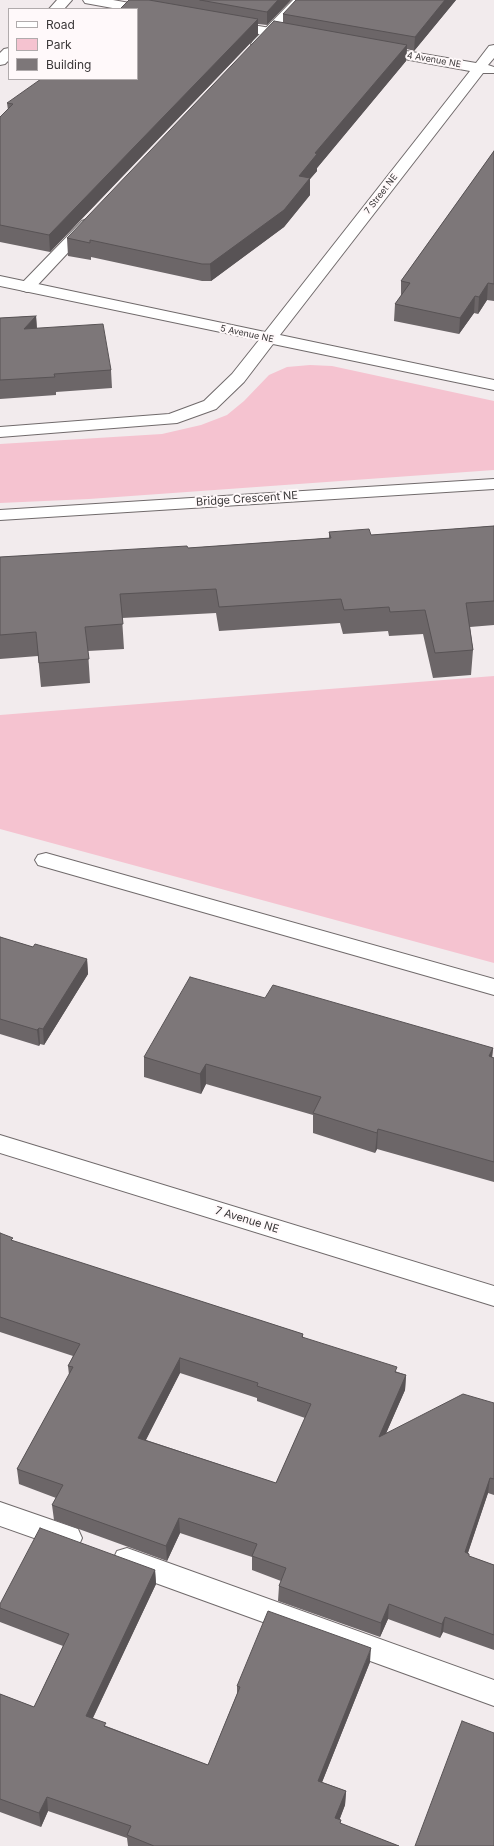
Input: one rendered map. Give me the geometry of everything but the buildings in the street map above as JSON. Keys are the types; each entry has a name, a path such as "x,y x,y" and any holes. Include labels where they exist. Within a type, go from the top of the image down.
{"street":[{"path":"57,8 65,0"},
{"path":"90,0 134,8"},
{"path":"249,54 300,0"},
{"path":"138,9 162,13"},
{"path":"216,22 309,39"},
{"name":"4 Avenue NE","path":"365,48 487,70"},
{"name":"7 Street NE","path":"269,339 487,70 494,49"},
{"path":"0,61 8,53"},
{"path":"27,287 98,213"},
{"name":"5 Avenue NE","path":"0,281 269,339 494,385"},
{"path":"0,432 171,419 210,405 238,378 269,339"},
{"name":"Bridge Crescent NE","path":"0,514 494,484"},
{"path":"46,860 494,987"},
{"name":"7 Avenue NE","path":"0,1144 494,1296"},
{"path":"0,1514 494,1693"}],"green space":[{"path":"310,365 332,366 494,401 494,470 89,499 0,503 0,444 162,434 201,425 227,415 244,401 269,375 287,367"},
{"path":"494,676 494,963 0,829 0,715"}]}
